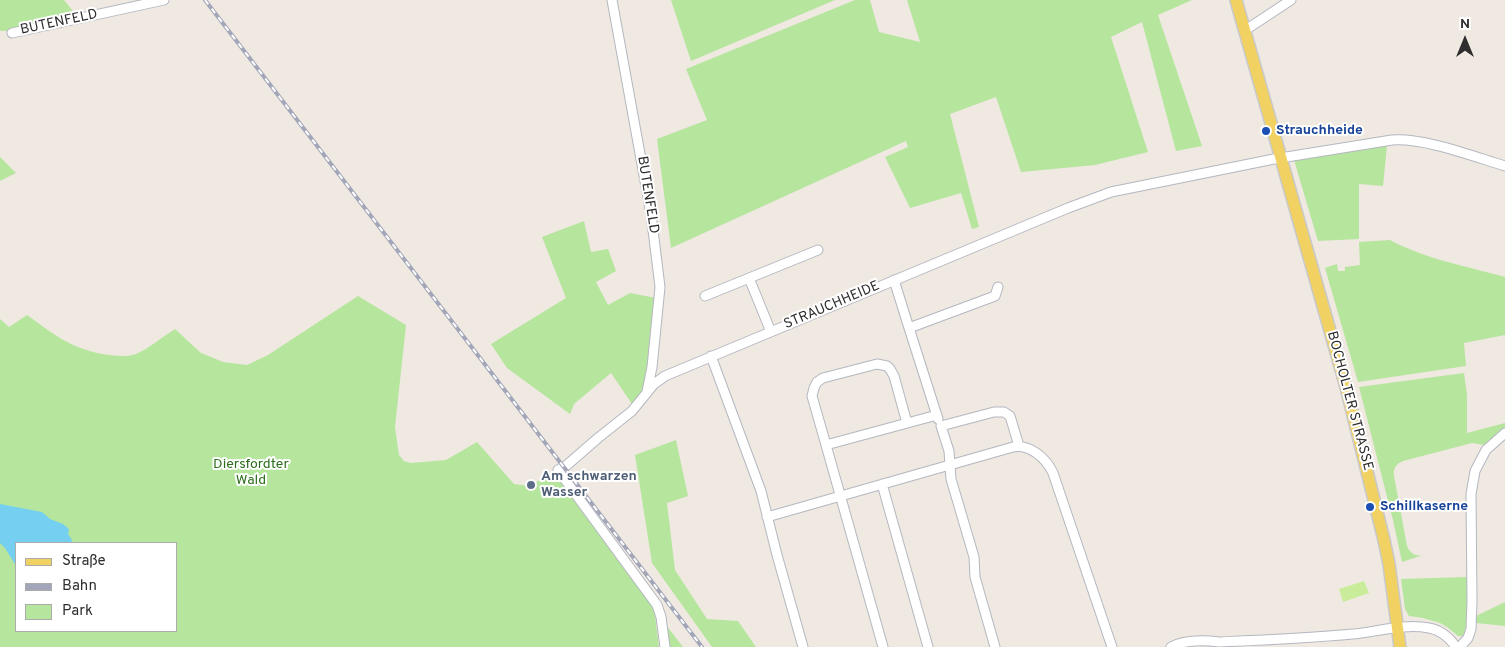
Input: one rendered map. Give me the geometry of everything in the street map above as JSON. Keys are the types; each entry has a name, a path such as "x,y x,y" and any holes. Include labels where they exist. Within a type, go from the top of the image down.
{"main road":[{"name":"BOCHOLTER STRASSE","path":"1236,0 1360,441 1384,540 1400,647"}],"street":[{"name":"BUTENFELD","path":"12,33 164,0"},
{"name":"BUTENFELD","path":"612,0 650,205 660,287 652,367 647,392"},
{"path":"1244,29 1292,0"},
{"name":"STRAUCHHEIDE","path":"665,647 657,605 558,470 632,411 654,384 666,376 710,356 1111,192 1281,156 1403,139 1424,143 1505,166"},
{"path":"705,296 818,250"},
{"name":"STRAUCHHEIDE","path":"749,278 771,332"},
{"name":"STRAUCHHEIDE","path":"894,280 941,426 948,452 951,479 974,557 975,577 995,647"},
{"path":"909,328 995,296 998,287"},
{"path":"710,356 761,491 803,647"},
{"path":"883,647 813,400 815,385 820,380 877,364 887,366 894,376 907,423"},
{"path":"652,367 656,372 666,376"},
{"path":"941,426 994,412 1004,412 1010,416 1019,446"},
{"path":"826,446 937,415"},
{"path":"1460,647 1468,638 1471,629 1470,494 1475,471 1486,450 1505,433"},
{"path":"767,517 1019,446 1028,449 1041,456 1053,472 1112,647"},
{"path":"882,484 928,647"},
{"path":"1171,647 1186,642 1220,642 1352,634 1422,627 1435,629 1446,635 1456,647"},
{"path":"1199,647 1220,642"}],"green space":[{"path":"0,0 64,0 77,16 12,31 1,31"},
{"path":"671,0 835,0 691,61"},
{"path":"855,0 870,0 879,32 920,42 907,0 1192,0 1158,15 1202,146 1176,151 1142,22 1111,37 1148,152 1095,165 1021,172 996,97 950,114 979,227 972,229 961,193 910,208 885,157 908,147 906,141 671,248 657,139 707,120 686,69"},
{"path":"1387,146 1383,186 1359,184 1359,239 1318,241 1294,160"},
{"path":"0,157 16,173 0,181"},
{"path":"584,221 591,252 608,249 616,271 596,282 608,305 630,293 656,298 645,386 638,398 632,404 611,373 574,404 570,414 507,368 491,344 566,298 542,237"},
{"path":"1390,240 1403,247 1446,262 1505,277 1505,335 1464,343 1466,366 1358,382 1325,268 1337,264 1338,271 1345,271 1345,267 1360,265 1359,242"},
{"name":"Diersfordter Wald","path":"358,296 406,325 395,427 399,455 404,461 411,463 446,460 477,442 514,484 528,486 555,473 654,608 659,647 0,647 0,319 9,327 27,315 56,336 75,346 96,353 126,356 136,354 151,346 175,329 201,353 223,362 247,365 268,355"},
{"path":"1464,373 1467,395 1467,433 1505,423 1505,427 1484,445 1472,443 1398,463 1394,476 1407,546 1413,554 1423,555 1402,562 1359,387"},
{"path":"676,440 688,496 667,503 675,570 707,619 738,621 756,647 712,647 652,563 635,455"},
{"path":"1467,577 1468,615 1463,636 1458,636 1440,623 1409,616 1405,609 1401,579"},
{"path":"1364,581 1369,593 1343,602 1339,589"},
{"path":"1505,602 1505,626 1476,623 1476,616"},
{"path":"666,625 683,647 667,647"}],"water":[{"path":"0,504 42,512 50,519 63,524 69,529 68,534 72,540 71,542 15,542 15,564 0,543"}],"railway":[{"path":"205,0 702,647"}],"place":[{"name":"Strauchheide","path":"1266,131"},
{"name":"Am schwarzen Wasser","path":"531,485"},
{"name":"Schillkaserne","path":"1370,507"}]}
